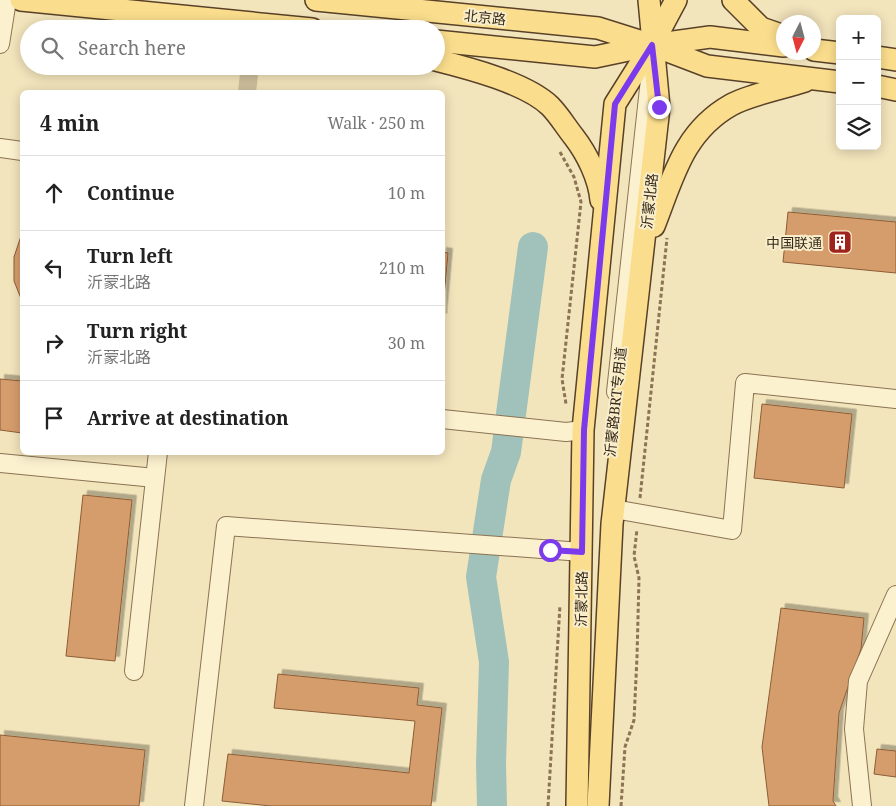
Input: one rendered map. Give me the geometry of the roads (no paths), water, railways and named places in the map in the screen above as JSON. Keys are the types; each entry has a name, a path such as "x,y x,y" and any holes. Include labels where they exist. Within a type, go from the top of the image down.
{"main road":[{"path":"21,0 222,20"},
{"name":"北京路","path":"316,0 598,28 652,45 707,66 836,82"},
{"path":"355,4 418,0"},
{"name":"沂蒙北路","path":"598,806 614,509 659,107 649,0"},
{"name":"沂蒙北路","path":"577,806 584,430 615,104 652,45 676,0"},
{"path":"733,0 761,28 776,33"},
{"name":"北京路","path":"445,42 595,57 652,45 710,37 776,45"},
{"path":"881,58 896,60"},
{"path":"445,62 481,71 532,94 549,105 584,150 600,190 603,224"},
{"path":"644,249 684,152 694,135 732,104 813,79"},
{"path":"881,87 896,90"}],"lane":[{"path":"0,44 7,0"},
{"name":"沂蒙路BRT专用道","path":"588,806 602,522 647,117 652,45 659,0"},
{"path":"0,148 20,151"},
{"path":"614,509 732,530 745,383 896,399"},
{"path":"445,419 566,432 584,430"},
{"path":"134,671 158,455"},
{"path":"0,463 155,478"},
{"path":"194,806 226,526 582,552"},
{"path":"862,806 854,729 858,681 896,596"}],"waterway":[{"path":"492,806 491,764 494,662 481,577 496,480 506,452 533,247"}],"tunnel":[{"path":"247,90 249,75"}],"place":[{"name":"中国联通","path":"840,242"}]}
